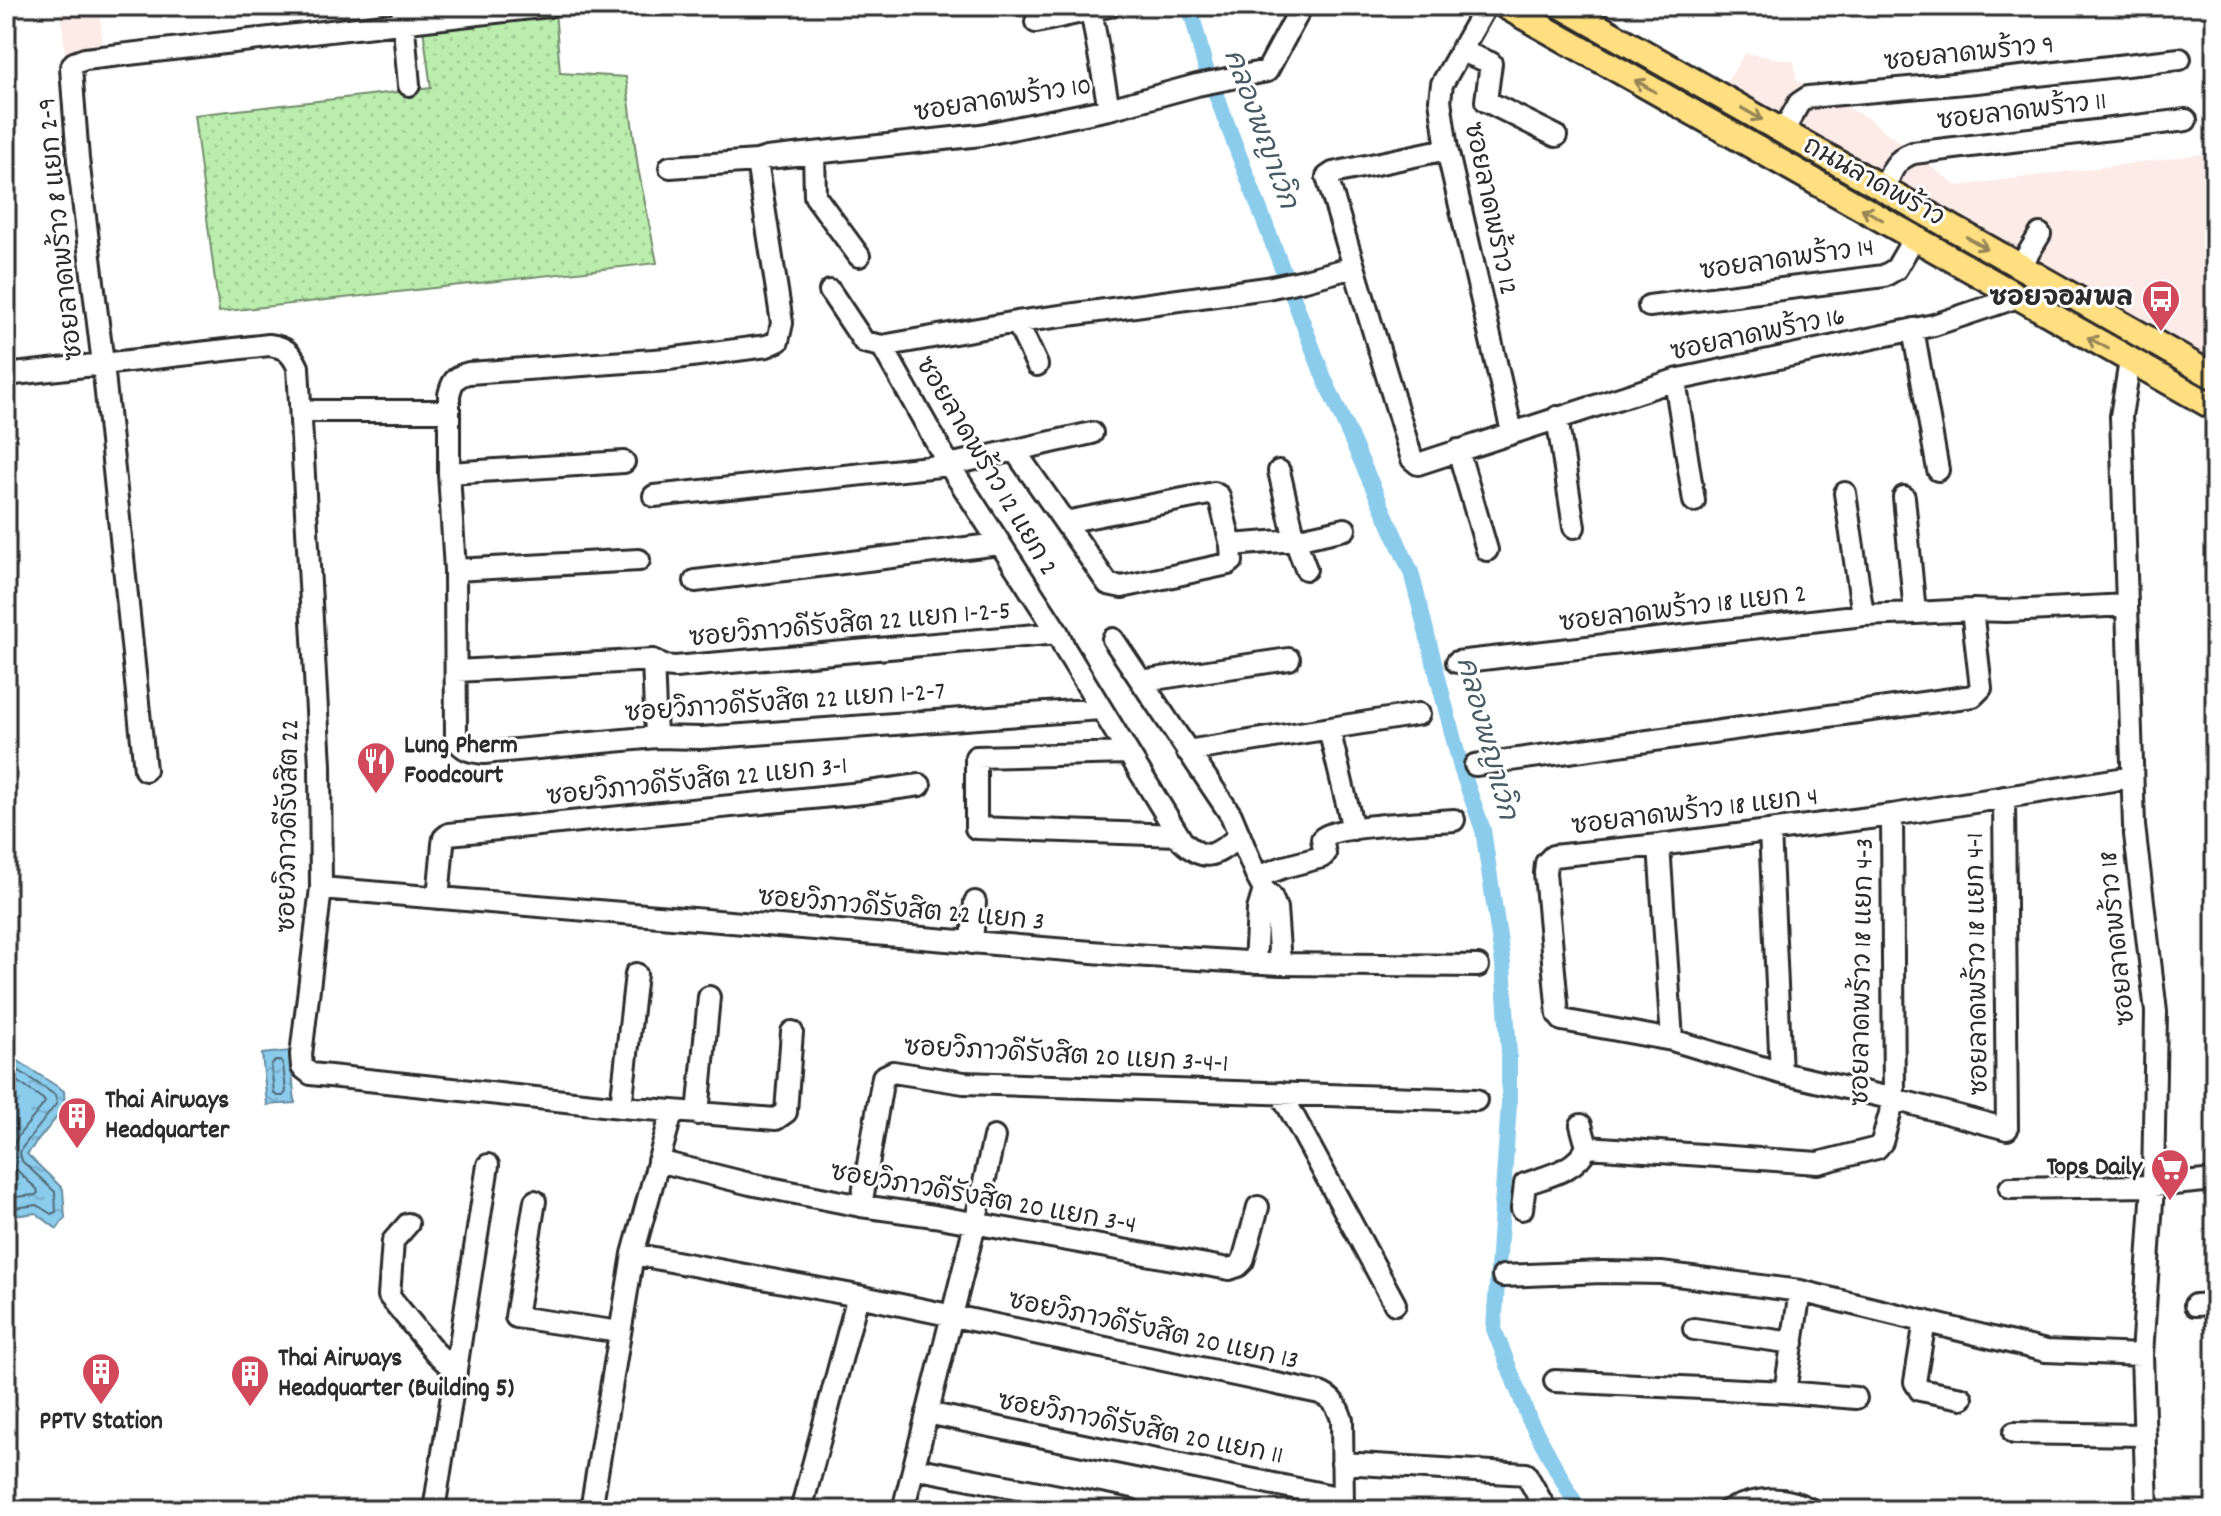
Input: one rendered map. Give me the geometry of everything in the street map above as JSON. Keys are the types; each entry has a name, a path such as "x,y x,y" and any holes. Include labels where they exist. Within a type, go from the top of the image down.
{"main road":[{"name":"ถนนลาดพร้าว","path":"1505,6 2215,408"},
{"name":"ถนนลาดพร้าว","path":"1562,6 2215,377"}],"street":[{"name":"ซอยลาดพร้าว 8 แยก 2-9","path":"145,770 103,364 78,159 71,68 74,63 85,59 402,14 549,6"},
{"name":"ซอยลาดพร้าว 10","path":"670,167 757,161 1073,125 1109,109 1197,85 1267,71 1302,6"},
{"name":"ซอยลาดพร้าว 12","path":"1486,6 1440,91 1447,149 1512,432"},
{"path":"1036,22 1100,8 1109,109"},
{"path":"402,14 409,85"},
{"path":"1461,51 1491,63 1486,101 1556,136"},
{"name":"ซอยลาดพร้าว 9","path":"1783,132 1799,103 1808,97 2180,59"},
{"name":"ซอยลาดพร้าว 11","path":"1884,190 1893,166 1902,157 1913,153 2186,120"},
{"path":"1447,149 1328,175 1412,459 1418,464 1427,462 1512,432"},
{"path":"814,153 815,196 859,256"},
{"path":"457,671 449,473 452,383 459,375 469,373 682,357 767,346 778,341 782,323 757,161"},
{"path":"2020,267 2040,234"},
{"name":"ซอยลาดพร้าว 14","path":"1649,306 1884,276 1896,269 1914,238"},
{"name":"ซอยลาดพร้าว 12 แยก 2","path":"1240,836 1215,855 1201,855 1193,852 1178,835 1058,633 949,465 882,346 1017,322 1267,288 1354,267"},
{"path":"830,291 864,342 882,346"},
{"name":"ซอยลาดพร้าว 16","path":"1512,432 1675,380 1934,325 2018,297"},
{"path":"1017,322 1037,365"},
{"path":"1913,329 1938,470"},
{"name":"ซอยวิภาวดีรังสิต 22","path":"6,375 269,345 281,346 291,353 298,367 320,765 321,888 302,1067 311,1074 672,1112 776,1119 786,1112 792,1032"},
{"name":"ซอยลาดพร้าว 18","path":"2130,361 2121,416 2132,777 2134,826 2156,1012 2153,1186 2142,1355 2147,1510"},
{"path":"1675,380 1694,501"},
{"path":"301,411 449,411"},
{"path":"1557,417 1574,527"},
{"path":"654,496 949,465 1092,433"},
{"path":"1458,450 1487,550"},
{"path":"1015,451 1108,584 1113,587 1232,561 1219,496 1214,493 1065,522"},
{"path":"449,473 624,462"},
{"path":"1279,471 1295,540 1306,569"},
{"path":"1845,493 1863,615"},
{"path":"1904,497 1915,613"},
{"path":"1231,545 1295,540 1345,529"},
{"path":"695,581 999,544"},
{"path":"455,570 639,560"},
{"name":"ซอยลาดพร้าว 18 แยก 2","path":"1457,662 1863,615 2127,605"},
{"path":"1475,765 1973,696 1981,688 1972,610"},
{"name":"ซอยวิภาวดีรังสิต 22 แยก 1-2-5","path":"457,671 653,660 663,666 675,667 1058,633"},
{"path":"1113,639 1231,815 1260,884 1271,896 1276,908 1280,964"},
{"path":"1141,681 1289,659"},
{"path":"653,660 656,737"},
{"name":"ซอยวิภาวดีรังสิต 22 แยก 1-2-7","path":"457,671 456,740 462,748 472,752 656,737 701,738 1101,709"},
{"path":"1187,751 1419,714"},
{"path":"1329,729 1353,829"},
{"path":"1128,753 976,757 976,828 1178,835"},
{"name":"ซอยลาดพร้าว 18 แยก 4","path":"2007,1129 1781,1073 1672,1040 1562,1020 1559,1017 1546,863 1553,856 1892,815 2132,777"},
{"name":"ซอยวิภาวดีรังสิต 22 แยก 3-1","path":"438,898 444,838 449,834 920,785"},
{"name":"ซอยลาดพร้าว 18 แยก 4-1","path":"2004,797 2007,1129"},
{"name":"ซอยลาดพร้าว 18 แยก 4-3","path":"1587,1147 1818,1163 1877,1148 1882,1142 1894,1099 1892,815"},
{"path":"1260,884 1284,867 1322,857 1325,854 1322,836 1353,829 1454,820"},
{"path":"1770,831 1781,1073"},
{"path":"1659,845 1672,1040"},
{"path":"1255,963 1260,884"},
{"name":"ซอยวิภาวดีรังสิต 22 แยก 3","path":"321,888 972,943 1255,963 1478,966"},
{"path":"972,943 975,902"},
{"path":"621,1107 636,974"},
{"path":"698,1114 709,997"},
{"name":"ซอยวิภาวดีรังสิต 20 แยก 3-4-1","path":"861,1206 883,1077 893,1072 964,1083 1476,1100"},
{"path":"1281,1093 1395,1304"},
{"path":"591,1510 633,1254 672,1112"},
{"path":"1522,1209 1525,1184 1565,1169 1584,1155 1587,1147 1581,1125"},
{"path":"903,1510 994,1137"},
{"name":"ซอยวิภาวดีรังสิต 20 แยก 3-4","path":"658,1161 750,1184 861,1206 934,1216 1229,1269 1243,1261 1258,1207"},
{"path":"434,1510 488,1165"},
{"path":"2010,1188 2153,1186 2215,1180"},
{"path":"535,1201 516,1317 620,1332"},
{"path":"408,1224 393,1241 389,1296 435,1352 456,1372"},
{"name":"ซอยวิภาวดีรังสิต 20 แยก 13","path":"633,1254 858,1296 1320,1393 1328,1396 1338,1407 1342,1420 1342,1463"},
{"path":"1503,1276 1661,1273 1800,1291 2046,1351 2142,1355"},
{"path":"1785,1392 1800,1291"},
{"path":"801,1510 858,1296"},
{"path":"1925,1321 1916,1386 1920,1390 1962,1398"},
{"path":"1694,1329 1793,1343"},
{"path":"1555,1381 1856,1398"},
{"name":"ซอยวิภาวดีรังสิต 20 แยก 11","path":"927,1413 1342,1504"},
{"path":"2014,1433 2145,1435"},
{"path":"1342,1504 1342,1463 1526,1474 1546,1510"},
{"path":"914,1468 1131,1510"},
{"path":"1728,1510 1772,1498 1791,1501 1812,1510"}],"shaded area":[{"path":"60,6 99,6 103,47 65,53"},
{"path":"1745,53 1794,61 1796,80 1869,119 1957,186 2203,154 2215,227 2215,365 1724,86"}],"green space":[{"path":"555,10 560,73 626,77 638,168 657,263 219,312 194,115 431,88 422,21"}],"water":[{"path":"290,1051 295,1103 267,1105 262,1054"},
{"path":"6,1053 64,1091 65,1107 27,1154 63,1189 65,1218 57,1229 36,1213 6,1217"}],"waterway":[{"name":"คลองพญาเวิก","path":"1195,6 1191,11 1205,66 1324,378 1411,572 1461,768 1483,830 1503,964 1509,1053 1509,1103 1494,1329 1529,1419 1579,1510"}],"place":[{"name":"ซอยจอมพล","path":"2161,333"},
{"name":"Lung Pherm Foodcourt","path":"376,795"},
{"name":"Thai Airways Headquarter","path":"77,1150"},
{"name":"Tops Daily","path":"2170,1202"},
{"name":"PPTV Station","path":"101,1406"},
{"name":"Thai Airways Headquarter (Building 5)","path":"250,1408"}]}
